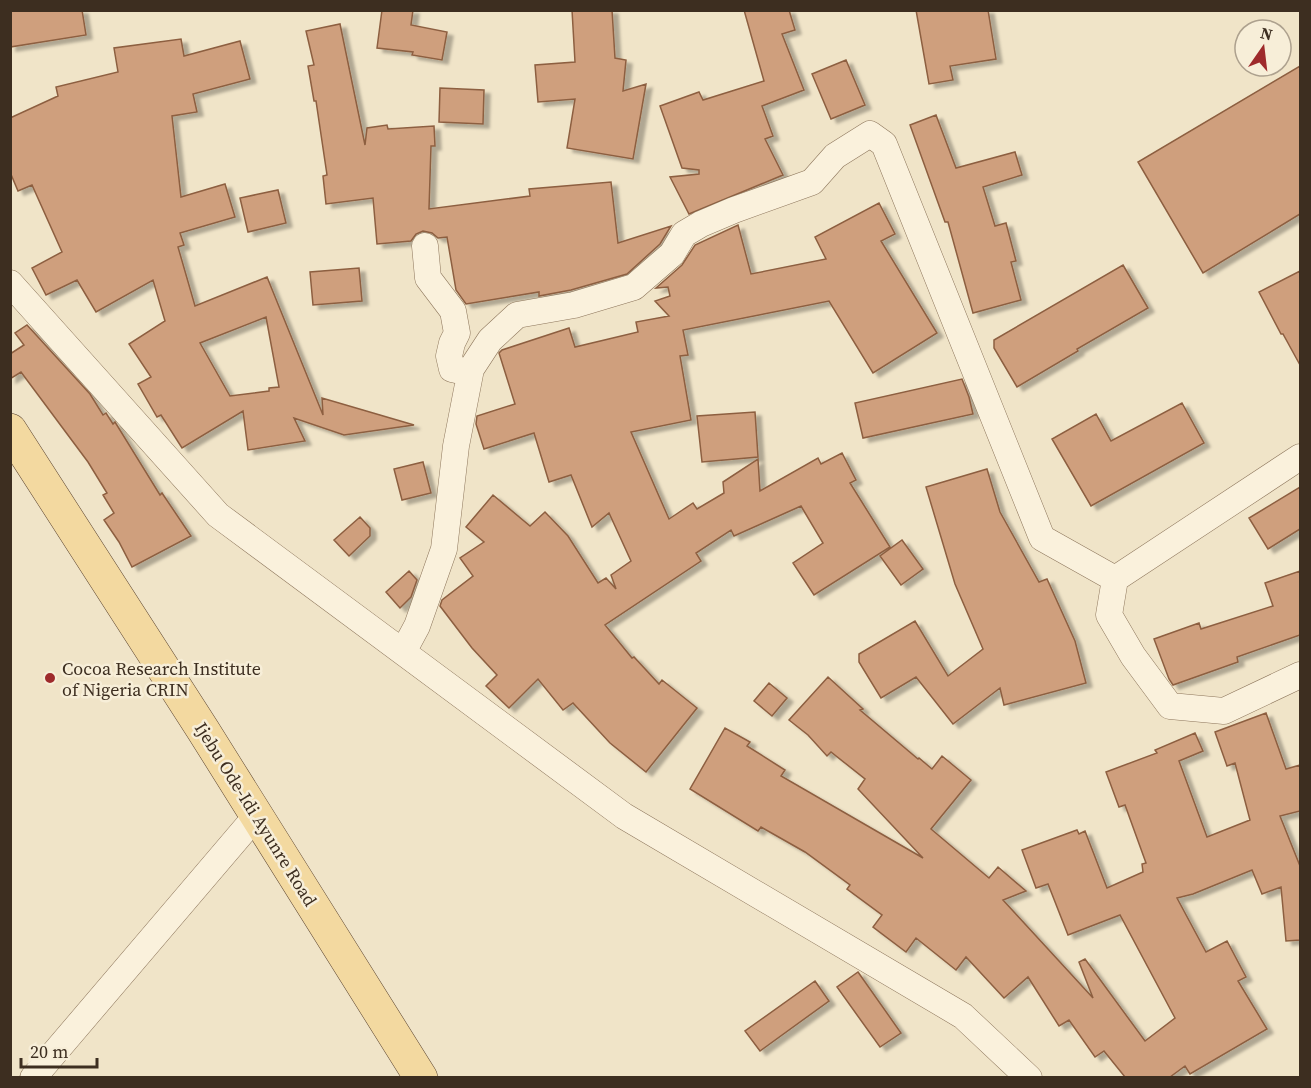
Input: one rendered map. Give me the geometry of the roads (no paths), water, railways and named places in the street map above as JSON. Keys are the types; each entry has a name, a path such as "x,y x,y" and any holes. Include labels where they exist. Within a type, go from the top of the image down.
{"main road":[{"name":"Ijebu Ode-Idi Ayunre Road","path":"10,430 422,1077"}],"street":[{"path":"403,652 417,626 444,549 456,446 471,369 490,340 517,315 574,305 634,287 672,254 684,234 734,210 812,183 835,156 870,134 884,144 1042,538 1115,579"},
{"path":"424,246 428,278 453,311 458,333 449,356 453,369 461,371 471,369"},
{"path":"10,283 218,515 624,816 963,1016 1029,1077"},
{"path":"1300,457 1115,579 1109,615 1132,656 1170,706 1224,711 1300,675"},
{"path":"33,1077 257,815"}],"place":[{"name":"Cocoa Research Institute of Nigeria CRIN","path":"50,678"}]}
